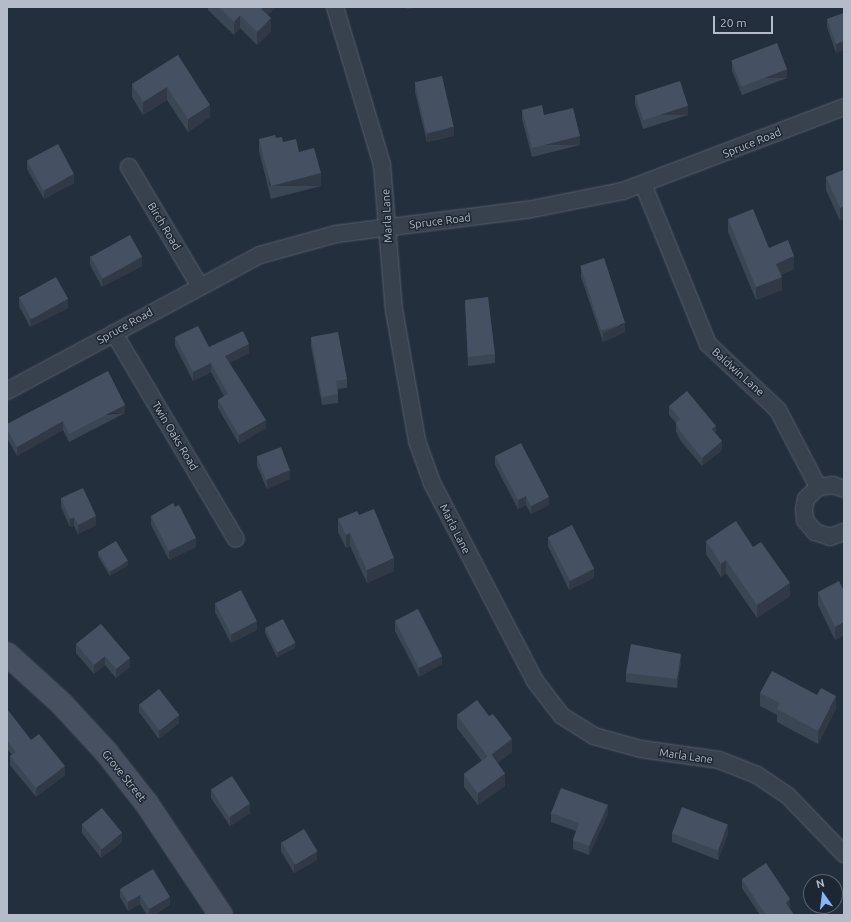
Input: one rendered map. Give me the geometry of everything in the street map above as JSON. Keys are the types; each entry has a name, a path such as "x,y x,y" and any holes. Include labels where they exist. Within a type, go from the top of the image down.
{"main road":[{"name":"Grove Street","path":"7,654 61,703 107,754 147,804 221,915"}],"street":[{"name":"Marla Lane","path":"335,7 382,165 401,364 424,463 522,659 544,694 562,716 594,736 641,749 719,760 757,775 788,796 844,854"},
{"name":"Spruce Road","path":"7,391 199,285 277,249 320,237 528,210 643,184 844,107"},
{"name":"Birch Road","path":"129,167 199,285"},
{"name":"Baldwin Lane","path":"643,184 708,344 778,410 818,488"},
{"name":"Twin Oaks Road","path":"114,333 236,538"},
{"path":"844,489 833,485 818,488 804,504 808,524 825,536 844,532"}],"building":[{"path":"219,7 263,7 261,9 271,18 257,32 240,15 234,22"},
{"path":"844,13 844,41 836,44 827,19"},
{"path":"777,43 787,69 741,87 731,61"},
{"path":"178,55 210,105 188,119 167,87 143,102 132,84"},
{"path":"442,76 454,127 426,133 415,82"},
{"path":"680,81 688,106 643,120 635,96"},
{"path":"542,105 544,115 573,108 580,136 532,148 522,110"},
{"path":"275,135 276,138 282,137 283,142 296,139 299,152 314,148 321,173 271,186 259,139"},
{"path":"58,144 74,174 43,190 27,160"},
{"path":"843,170 844,206 840,208 826,177"},
{"path":"753,209 769,248 788,240 794,256 776,264 782,277 756,287 728,219"},
{"path":"130,235 142,257 103,279 91,257"},
{"path":"604,258 625,323 601,330 580,266"},
{"path":"56,277 68,299 31,319 19,297"},
{"path":"488,297 495,354 468,357 465,300"},
{"path":"198,326 209,347 243,331 249,344 225,356 266,420 239,435 218,400 228,394 211,363 193,372 175,337"},
{"path":"338,332 347,379 336,381 338,394 322,397 311,337"},
{"path":"108,371 125,405 69,434 63,421 17,447 7,429 7,424"},
{"path":"687,391 716,426 712,429 722,441 702,458 680,431 676,423 680,419 669,406"},
{"path":"521,443 549,497 531,506 526,496 518,500 495,456"},
{"path":"281,447 290,470 266,480 257,456"},
{"path":"83,488 96,516 78,525 74,517 70,519 61,498"},
{"path":"173,503 175,507 179,505 196,538 169,551 151,516"},
{"path":"374,509 394,558 367,570 350,533 346,535 338,519 357,511 359,515"},
{"path":"736,521 753,547 761,542 790,583 757,605 726,560 721,564 706,541"},
{"path":"572,525 594,569 570,581 548,537"},
{"path":"116,541 128,561 110,572 98,552"},
{"path":"839,581 844,591 844,622 835,627 818,592"},
{"path":"241,590 257,621 231,634 215,603"},
{"path":"418,609 442,656 419,668 395,621"},
{"path":"283,619 295,643 277,652 265,628"},
{"path":"101,624 130,658 116,669 105,656 94,665 76,644"},
{"path":"631,644 681,654 677,679 626,673"},
{"path":"772,671 817,695 821,688 836,696 818,731 777,709 780,703 760,693"},
{"path":"159,689 179,715 160,730 139,704"},
{"path":"477,700 489,716 493,714 512,739 488,757 457,715"},
{"path":"7,709 31,740 39,734 65,766 36,788 10,756 16,752 7,740"},
{"path":"491,754 505,773 478,793 463,774"},
{"path":"232,776 250,804 229,817 211,790"},
{"path":"561,788 608,805 589,846 573,840 579,823 551,813"},
{"path":"682,807 728,825 718,851 672,833"},
{"path":"102,808 122,833 102,849 82,824"},
{"path":"304,829 317,851 295,865 282,842"},
{"path":"766,863 790,899 786,903 794,915 766,915 742,879"},
{"path":"153,869 170,897 149,909 140,895 128,902 120,889"}]}
